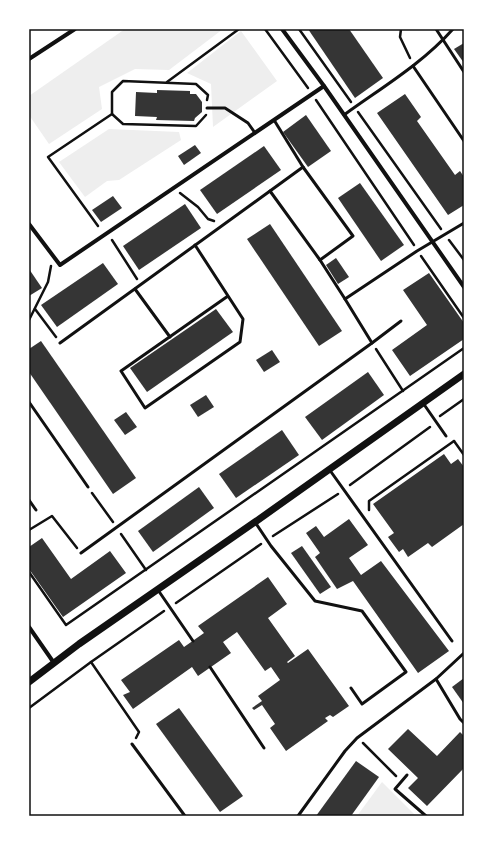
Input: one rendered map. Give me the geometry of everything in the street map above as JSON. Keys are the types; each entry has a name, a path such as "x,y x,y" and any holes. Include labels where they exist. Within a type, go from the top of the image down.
{"street":[{"path":"29,59 75,29"},
{"path":"282,29 324,86 464,287"},
{"path":"29,224 60,265 324,86"},
{"path":"29,682 79,644 464,374"},
{"path":"29,627 54,663"}],"lane":[{"path":"436,29 464,72"},
{"path":"344,115 413,66 443,40 453,29"},
{"path":"413,66 464,141"},
{"path":"207,108 225,108 248,124 255,133"},
{"path":"274,120 303,167 353,236 320,260"},
{"path":"60,343 303,167"},
{"path":"270,191 320,260 372,343"},
{"path":"345,299 464,223"},
{"path":"195,245 243,319 240,342 145,408 121,371 228,296"},
{"path":"135,289 170,337"},
{"path":"81,553 401,321"},
{"path":"29,402 88,487"},
{"path":"423,403 446,436"},
{"path":"329,469 452,641"},
{"path":"29,500 36,510"},
{"path":"255,522 267,540 315,601 362,611 406,672 362,704 351,688"},
{"path":"157,589 193,641"},
{"path":"298,816 345,751 357,738 436,679 464,653"},
{"path":"210,667 264,748"},
{"path":"436,679 460,720 464,723"},
{"path":"132,744 185,816"},
{"path":"407,775 395,789 426,816"}],"path":[{"path":"166,82 239,29"},
{"path":"264,29 312,94 464,318"},
{"path":"299,29 464,260"},
{"path":"401,29 400,37 413,66"},
{"path":"123,81 166,82 196,84 208,95 207,114 196,126 123,124 112,114 112,92 123,81"},
{"path":"98,226 48,157 112,114"},
{"path":"173,188 198,207 208,219 224,224"},
{"path":"107,233 140,285"},
{"path":"29,320 48,282 52,255"},
{"path":"35,309 60,343"},
{"path":"372,343 403,391"},
{"path":"29,572 66,625 464,348"},
{"path":"29,708 91,662 170,607 267,540 344,490 436,422 439,416 464,399"},
{"path":"369,517 369,501 454,441"},
{"path":"88,487 146,570"},
{"path":"29,530 52,516 81,553"},
{"path":"91,662 139,732 132,744"}],"shaded area":[{"path":"125,29 223,29 169,70 135,69 99,87 102,109 49,144 29,115 29,96"},
{"path":"241,31 277,81 213,127 211,84 187,73"},
{"path":"109,129 179,132 181,140 119,180 107,181 85,197 59,162"},
{"path":"382,782 416,816 357,816"}],"building":[{"path":"308,29 349,29 383,78 355,98"},
{"path":"464,43 464,63 454,49"},
{"path":"157,90 190,91 190,94 196,94 202,102 202,112 195,118 194,121 156,120 157,117 135,116 136,92 157,93"},
{"path":"405,94 421,117 417,121 455,175 460,171 464,177 464,205 448,215 377,113"},
{"path":"306,115 331,151 308,167 283,132"},
{"path":"195,145 201,153 184,165 178,156"},
{"path":"264,146 281,170 217,214 200,190"},
{"path":"360,183 404,245 381,261 338,198"},
{"path":"113,196 122,208 101,222 92,210"},
{"path":"185,204 201,228 139,270 123,246"},
{"path":"270,224 342,331 319,346 247,239"},
{"path":"336,258 349,277 338,284 326,265"},
{"path":"103,263 118,284 57,327 41,305"},
{"path":"29,269 42,288 29,296"},
{"path":"429,273 464,323 464,339 410,376 392,350 427,325 403,290"},
{"path":"216,309 233,332 147,392 130,368"},
{"path":"41,341 136,478 113,494 29,372 29,349"},
{"path":"272,350 280,362 264,372 256,360"},
{"path":"368,372 384,395 322,440 305,417"},
{"path":"206,395 214,407 198,417 190,405"},
{"path":"126,412 137,427 125,435 114,420"},
{"path":"282,430 299,455 236,498 219,474"},
{"path":"444,454 451,464 458,459 464,467 464,524 432,547 428,543 408,557 403,549 399,552 388,537 394,533 373,504"},
{"path":"199,487 214,508 153,552 138,531"},
{"path":"349,519 368,545 349,558 361,575 381,561 449,651 418,673 353,581 337,589 315,557 320,553 306,533 316,526 324,537"},
{"path":"42,538 71,579 110,551 126,573 63,617 29,569 29,547"},
{"path":"302,546 331,587 320,594 291,553"},
{"path":"268,577 287,604 268,618 295,656 287,662 288,663 308,649 349,706 333,717 330,715 325,718 328,721 286,751 270,728 275,724 262,705 254,710 252,708 262,701 258,696 280,680 271,667 265,671 237,632 223,642 231,653 198,676 192,667 133,709 123,695 130,692 121,680 179,640 184,647 204,633 198,626"},
{"path":"464,678 464,704 452,687"},
{"path":"179,708 243,796 220,812 156,724"},
{"path":"408,729 437,756 460,732 464,736 464,768 427,806 408,788 418,778 388,749"},
{"path":"356,761 379,777 351,816 316,816"}]}
